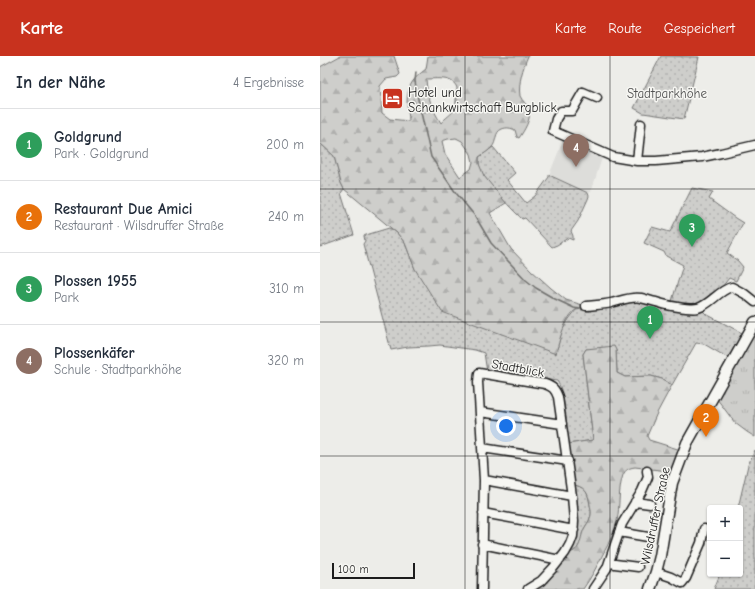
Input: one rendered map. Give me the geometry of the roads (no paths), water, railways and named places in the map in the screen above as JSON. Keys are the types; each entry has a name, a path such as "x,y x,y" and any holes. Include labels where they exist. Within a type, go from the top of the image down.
{"main road":[{"name":"Wilsdruffer Straße","path":"650,589 660,556 672,484 687,443 755,322"}],"street":[{"path":"597,98 583,92 572,110 561,111 556,119 553,131 613,156 637,161 656,161 702,156 755,144"},
{"path":"637,161 641,124"},
{"path":"586,306 638,297 679,307 698,308 732,287 745,294 755,302"},
{"name":"Stadtblick","path":"482,589 484,480 478,382 479,373 545,384 556,390 560,404 572,496 574,530 570,544 554,568 541,581 528,589"},
{"path":"480,412 562,424"},
{"path":"482,448 568,461"},
{"path":"593,589 607,568 624,518 642,491 648,477 647,472"},
{"path":"484,480 572,496"},
{"path":"635,502 650,504"},
{"path":"483,513 574,530"},
{"path":"656,572 671,577 685,586 686,578 701,543 704,529"},
{"path":"619,532 648,536"},
{"path":"482,544 560,560"},
{"path":"609,562 638,567"}],"waterway":[{"path":"416,72 415,81 418,99 431,157 456,193 475,216 491,243 526,280 536,288 574,308 590,311"}],"place":[{"name":"Hotel und Schankwirtschaft Burgblick","path":"392,99"},
{"name":"Plossenkäfer","path":"576,167"},
{"name":"Plossen 1955","path":"692,247"},
{"name":"Goldgrund","path":"650,339"},
{"name":"Restaurant Due Amici","path":"706,437"}],"park label":[{"name":"Stadtparkhöhe","path":"667,93"}]}
